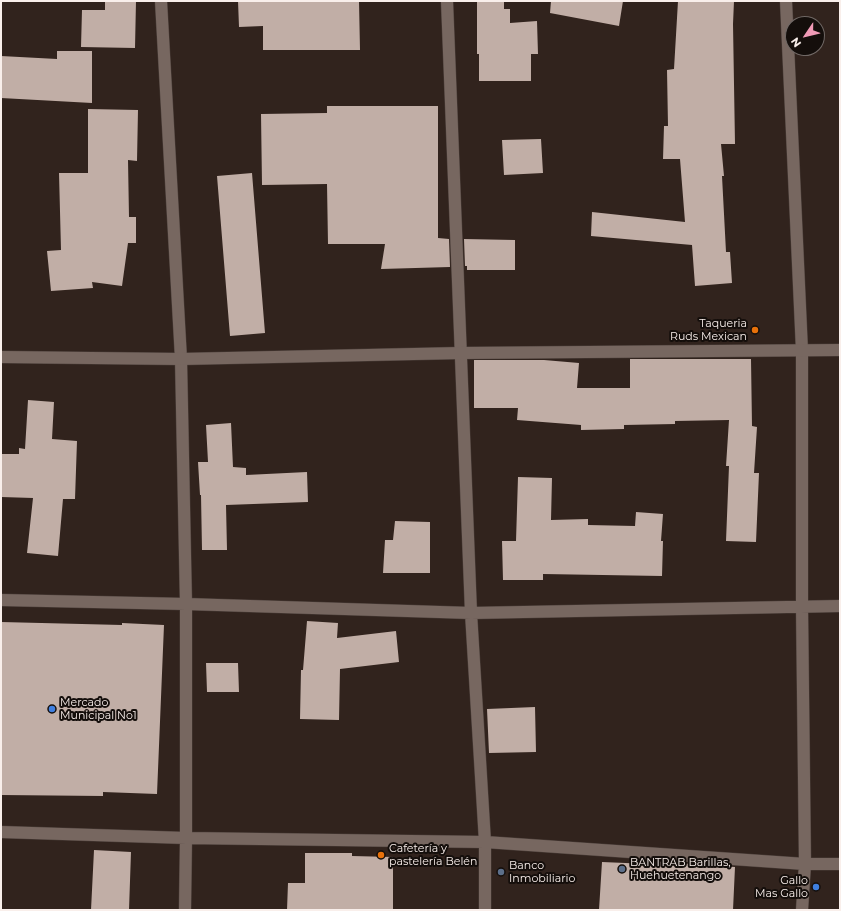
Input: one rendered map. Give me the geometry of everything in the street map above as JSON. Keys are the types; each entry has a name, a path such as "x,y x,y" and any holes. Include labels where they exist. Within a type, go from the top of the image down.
{"street":[{"path":"161,1 180,359 186,604 185,910"},
{"path":"447,1 471,613 485,842 485,910"},
{"path":"786,1 802,350 802,606 805,864 802,910"},
{"path":"1,357 180,359 461,353 840,350"},
{"path":"1,600 471,613 840,606"},
{"path":"1,832 186,838 485,842 805,864 840,864"}],"building":[{"path":"105,1 136,1 135,48 81,47 82,10 105,10"},
{"path":"238,1 359,1 360,50 263,50 263,26 239,27"},
{"path":"477,1 504,1 504,9 510,9 510,23 537,21 538,54 531,54 531,81 479,81 479,54 477,54"},
{"path":"551,1 623,1 619,26 550,13"},
{"path":"678,1 734,1 735,144 721,144 724,176 722,176 726,252 730,252 732,283 695,286 692,245 591,236 592,212 685,222 680,159 663,159 664,126 668,126 667,70 674,69"},
{"path":"57,51 92,51 92,103 1,98 1,56 57,59"},
{"path":"327,106 438,106 438,238 449,239 450,267 381,269 385,244 328,244 327,184 262,185 261,114 327,113"},
{"path":"88,109 138,110 137,161 128,160 129,217 136,217 136,243 128,243 122,286 92,282 93,288 51,291 47,251 61,250 59,173 88,173"},
{"path":"541,139 543,173 504,175 502,140"},
{"path":"252,173 265,333 230,336 217,176"},
{"path":"464,239 515,240 515,270 467,270 467,266 465,266"},
{"path":"630,359 751,359 752,426 757,427 754,473 759,473 756,542 726,541 729,466 726,466 729,420 675,421 675,424 624,425 624,429 581,430 581,425 517,420 518,408 474,408 474,360 544,360 579,363 577,388 630,388"},
{"path":"28,400 54,402 52,439 77,441 75,499 63,499 58,556 27,553 33,498 1,497 1,454 19,454 19,448 25,449"},
{"path":"231,423 233,467 246,468 246,475 307,472 308,502 226,505 227,550 202,550 201,495 198,462 208,462 206,425"},
{"path":"518,477 552,478 551,520 588,519 588,525 635,526 636,512 663,514 661,541 663,541 662,576 543,574 543,580 503,580 502,541 516,541"},
{"path":"395,521 430,522 430,573 383,573 385,540 393,540"},
{"path":"307,621 338,623 337,638 396,631 399,662 340,669 339,720 300,719 301,670 303,670"},
{"name":"Mercado Municipal No1","path":"1,622 122,625 122,623 164,625 157,794 103,792 103,796 1,795"},
{"path":"206,663 238,663 239,692 207,692"},
{"path":"535,707 536,752 489,753 487,709"},
{"path":"94,850 131,852 129,910 91,910"},
{"path":"305,853 352,853 352,856 393,857 393,910 287,910 288,883 305,883"},
{"path":"650,861 735,867 733,910 599,910 602,862 649,864"}],"place":[{"name":"Taqueria Ruds Mexican","path":"755,330"},
{"name":"Mercado Municipal No1","path":"52,709"},
{"name":"Cafetería y pastelería Belén","path":"381,855"},
{"name":"BANTRAB Barillas, Huehuetenango","path":"622,869"},
{"name":"Banco Inmobiliario","path":"501,872"},
{"name":"Gallo Mas Gallo","path":"816,887"}]}
